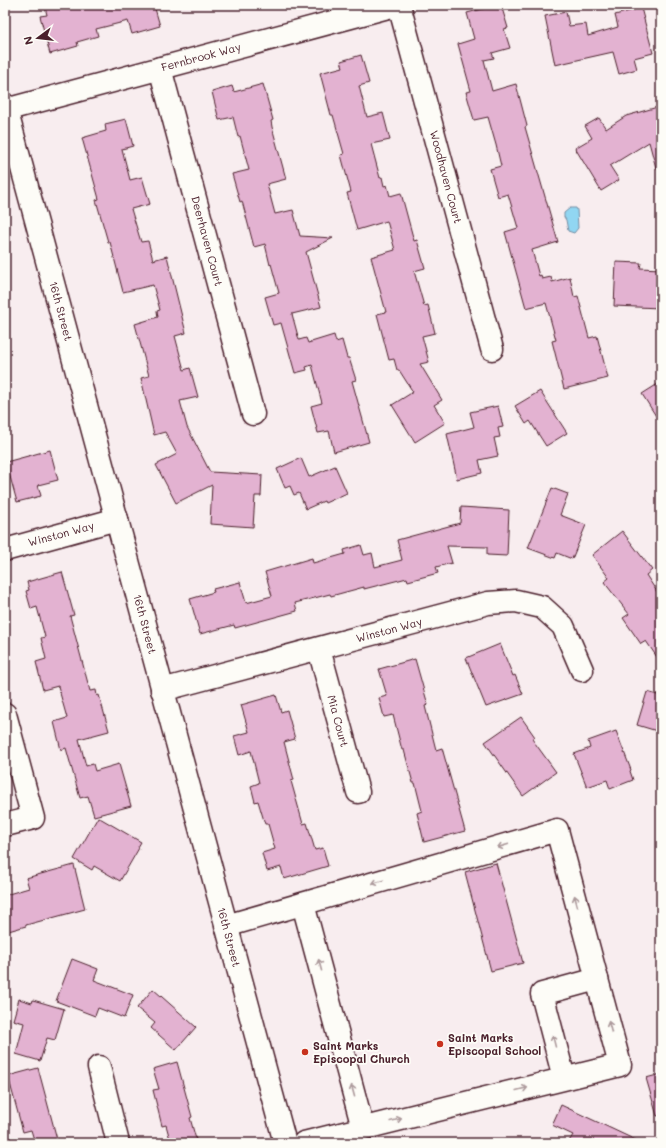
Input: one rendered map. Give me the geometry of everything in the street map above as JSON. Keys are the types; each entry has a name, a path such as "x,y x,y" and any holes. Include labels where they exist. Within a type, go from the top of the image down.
{"street":[{"name":"Fernbrook Way","path":"5,108 397,5"},
{"name":"Woodhaven Court","path":"397,5 492,349"},
{"name":"Deerhaven Court","path":"160,68 253,414"},
{"name":"16th Street","path":"5,108 285,1143"},
{"name":"Winston Way","path":"5,550 117,519"},
{"name":"Winston Way","path":"162,690 488,603 516,601 542,608 562,626 582,670"},
{"name":"Mia Court","path":"318,649 358,792"},
{"path":"5,714 33,818 5,825"},
{"path":"226,926 557,830 620,1065 304,1143"},
{"path":"303,904 363,1128"},
{"path":"564,1078 542,994 597,979"},
{"path":"99,1067 118,1143"}],"water":[{"path":"570,208 576,208 577,210 578,228 574,233 568,231 564,217 564,213"}],"building":[{"path":"53,5 154,5 160,26 132,34 128,21 96,29 98,36 77,42 78,46 50,54 40,16 47,15 45,7"},
{"path":"501,5 508,28 504,29 510,48 492,53 494,58 484,60 492,91 516,84 527,126 525,127 558,242 532,250 539,276 541,275 542,279 551,277 552,282 570,277 574,297 578,296 589,338 597,336 608,378 564,389 552,341 556,340 546,303 526,308 505,232 518,228 508,194 498,197 490,169 501,166 488,117 474,120 466,92 471,91 458,44 474,39 467,13"},
{"path":"641,8 653,53 634,58 637,69 619,74 613,52 555,65 545,16 566,12 569,26 586,24 588,36 618,27 615,15"},
{"path":"361,55 369,83 359,86 367,117 383,113 390,140 371,144 380,178 382,177 384,186 387,185 390,196 401,193 414,241 417,240 425,268 414,271 424,306 428,305 435,333 422,336 429,362 420,364 442,400 434,405 445,423 415,442 392,405 413,392 399,370 397,370 394,359 389,360 377,314 386,312 371,257 395,250 387,221 357,230 347,193 351,192 341,155 344,154 333,115 331,115 320,73 343,67 341,61"},
{"path":"263,84 273,120 271,121 272,127 286,179 267,184 275,214 293,210 300,236 333,238 306,252 321,307 292,314 299,340 306,338 308,343 334,335 336,342 342,340 347,358 349,358 356,380 352,381 369,442 334,452 329,431 318,433 311,406 322,403 312,365 306,367 307,370 295,373 281,323 273,325 265,297 279,293 265,244 254,247 242,201 240,202 232,174 249,170 240,136 238,137 233,117 219,120 212,92 232,86 234,92"},
{"path":"661,106 661,168 656,168 649,142 610,166 619,180 601,191 575,148 592,138 585,126 599,118 606,129 626,116"},
{"path":"126,119 133,146 122,149 130,180 142,177 150,204 131,209 141,242 148,241 153,260 167,256 186,333 175,336 184,370 190,368 198,397 180,401 187,427 210,472 262,475 261,496 255,496 253,527 210,524 212,485 176,503 156,465 177,454 165,432 154,435 141,378 149,376 135,324 158,317 157,311 160,310 153,285 123,292 110,242 108,242 96,200 99,199 82,138 106,131 105,124"},
{"path":"616,262 641,263 640,268 661,269 660,308 614,306"},
{"path":"661,382 661,424 642,394"},
{"path":"540,391 567,433 546,446 530,421 526,424 515,406"},
{"path":"498,406 503,427 498,428 500,437 494,438 498,456 479,460 482,473 457,479 447,434 474,427 470,412"},
{"path":"50,450 58,480 38,485 41,496 17,502 6,462"},
{"path":"301,458 309,477 335,466 347,493 325,503 324,501 306,509 299,493 294,495 290,486 285,488 277,469"},
{"path":"552,488 568,494 560,515 586,525 572,559 557,553 555,558 528,548"},
{"path":"461,507 509,510 507,556 487,555 487,547 447,546 452,563 436,567 438,573 408,581 407,578 364,589 364,587 331,596 330,594 295,603 297,611 235,628 234,625 200,634 190,599 214,592 213,589 240,582 246,603 272,596 265,572 312,558 313,563 345,554 344,550 361,545 364,555 372,553 375,567 402,560 397,540 460,523"},
{"path":"622,531 652,570 646,575 661,598 661,663 646,641 641,644 623,618 629,614 604,582 609,578 592,555"},
{"path":"62,572 74,615 70,616 90,691 96,690 97,696 99,695 109,731 79,739 86,766 93,764 95,771 119,764 131,806 94,816 88,796 80,798 66,748 61,750 54,722 67,718 58,686 43,690 36,662 46,659 41,638 45,637 37,607 31,609 26,591 29,590 27,582"},
{"path":"500,644 513,676 515,675 523,694 486,707 466,658"},
{"path":"415,659 428,705 425,706 436,750 442,748 465,831 424,842 417,813 422,811 415,783 413,783 404,750 402,750 393,715 384,717 379,698 387,696 379,669"},
{"path":"647,692 661,696 661,728 658,727 657,731 637,725"},
{"path":"276,695 281,712 287,710 295,739 284,742 294,780 291,781 303,824 307,823 315,850 323,848 328,866 284,879 281,867 267,871 262,853 275,849 268,824 265,824 258,801 255,802 251,786 259,783 251,751 239,755 234,736 249,732 241,705"},
{"path":"521,717 535,737 532,739 556,772 523,796 485,742"},
{"path":"616,731 631,770 633,780 610,789 607,780 587,787 574,754 590,748 588,741"},
{"path":"98,817 141,842 120,881 94,866 92,870 74,859"},
{"path":"496,863 523,963 491,971 465,872"},
{"path":"74,865 85,909 5,932 5,895 29,888 26,878"},
{"path":"72,959 98,969 94,980 133,995 124,1018 98,1008 95,1016 56,1001"},
{"path":"153,989 196,1027 176,1050 151,1028 155,1023 137,1008"},
{"path":"19,999 32,1003 33,1000 64,1009 55,1040 47,1038 40,1061 16,1054 24,1023 13,1020"},
{"path":"177,1062 192,1117 190,1118 197,1143 171,1143 166,1125 162,1126 153,1090 159,1089 153,1069"},
{"path":"38,1068 58,1143 35,1143 31,1130 23,1132 8,1076"},
{"path":"661,1074 661,1115 657,1116 646,1078"},
{"path":"561,1105 642,1143 568,1143 573,1135 552,1125"}],"place":[{"name":"Saint Marks Episcopal School","path":"440,1044"},
{"name":"Saint Marks Episcopal Church","path":"305,1052"}]}
